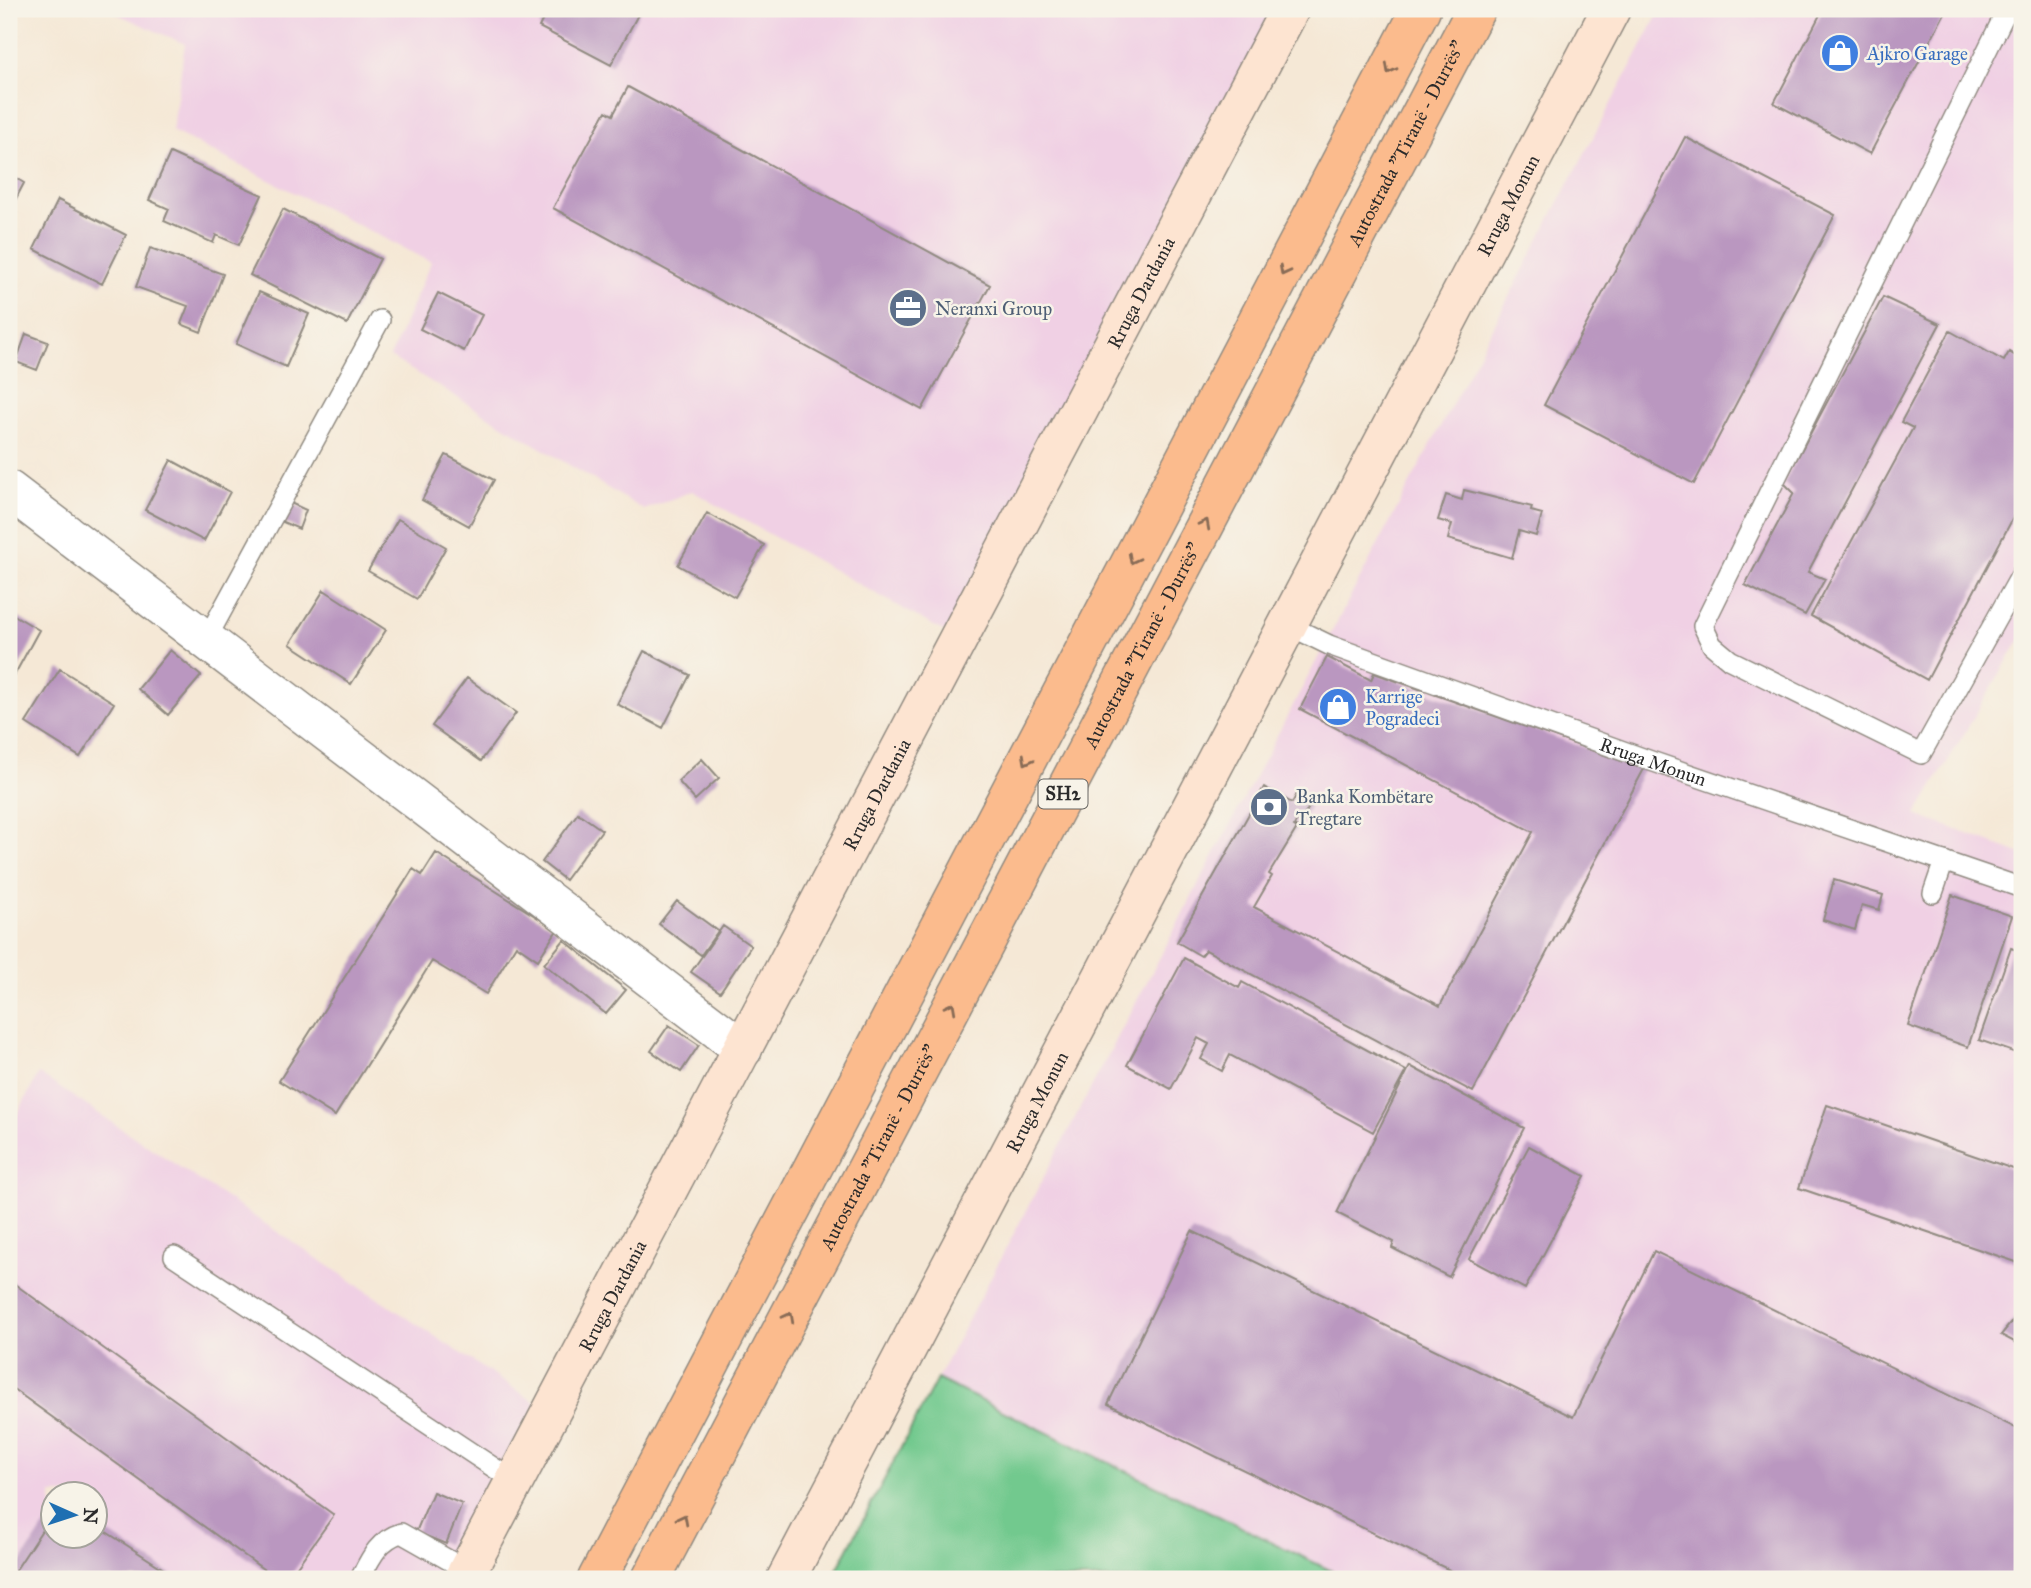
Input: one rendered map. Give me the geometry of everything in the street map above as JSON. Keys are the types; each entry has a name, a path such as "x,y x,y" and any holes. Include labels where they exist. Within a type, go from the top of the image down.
{"highway":[{"name":"SH2","path":"597,1579 1422,9"},
{"name":"Autostrada \"Tiranë - Durrës\"","path":"651,1579 1476,9"}],"main road":[{"name":"Rruga Dardania","path":"466,1575 1290,9"},
{"name":"Rruga Monun","path":"786,1579 1611,9"}],"street":[{"path":"9,490 743,1049"}],"lane":[{"path":"2012,9 2004,16 1897,228 1703,626 1712,645 1730,660 1921,754 2022,573"},
{"path":"206,640 380,320"},
{"name":"Rruga Monun","path":"1288,625 1329,645 1638,757 2022,888"},
{"path":"1933,893 1944,861"},
{"path":"174,1256 514,1481"},
{"path":"359,1579 378,1546 390,1536 401,1533 466,1575"}],"shaded area":[{"path":"106,9 1290,9 959,640 692,491 644,510 390,357 431,262 172,131 185,44"},
{"path":"1661,9 2022,9 2022,636 1916,815 2022,854 2022,1579 1348,1579 937,1379"},
{"path":"39,1074 551,1413 463,1579 9,1579 9,1129"}],"green space":[{"path":"937,1379 1348,1579 832,1579"}],"building":[{"path":"548,9 641,9 611,65 539,27"},
{"path":"1823,9 1947,9 1870,154 1774,103"},
{"path":"628,87 990,285 922,410 553,208 606,111 613,115"},
{"path":"1685,137 1835,215 1694,484 1544,405"},
{"path":"170,153 262,195 239,245 216,235 213,243 164,221 169,209 149,200"},
{"path":"9,174 24,183 9,212"},
{"path":"58,200 126,235 102,284 34,249"},
{"path":"283,209 380,259 347,324 250,275"},
{"path":"150,248 223,274 201,332 181,324 188,306 136,287"},
{"path":"259,292 309,314 286,367 236,344"},
{"path":"438,293 482,315 464,351 420,329"},
{"path":"1883,297 1940,324 1808,572 1825,579 1805,615 1745,585 1794,493 1784,483"},
{"path":"1950,331 2004,361 2009,352 2022,360 2022,501 1927,680 1811,616 1913,428 1901,422"},
{"path":"26,334 48,342 37,370 16,362"},
{"path":"446,455 494,480 469,526 422,500"},
{"path":"171,460 230,492 204,541 145,510"},
{"path":"1464,490 1532,507 1531,511 1542,514 1536,536 1519,531 1512,558 1448,539 1452,524 1438,520 1446,495 1462,500"},
{"path":"286,501 306,510 299,529 278,520"},
{"path":"707,513 764,545 735,597 678,565"},
{"path":"398,519 446,547 417,599 368,571"},
{"path":"324,590 386,630 351,684 290,644"},
{"path":"9,612 39,630 9,685"},
{"path":"170,650 201,676 168,715 138,689"},
{"path":"644,651 690,675 663,728 617,704"},
{"path":"1327,657 1371,680 1374,673 1644,769 1473,1092 1206,950 1201,956 1177,942 1264,787 1292,803 1297,794 1310,805 1302,820 1298,818 1294,826 1297,828 1269,874 1272,876 1254,907 1440,1006 1533,832 1300,709"},
{"path":"60,669 114,703 80,757 26,723"},
{"path":"467,678 516,713 481,761 432,726"},
{"path":"702,759 719,778 695,800 678,781"},
{"path":"578,813 602,830 565,880 542,862"},
{"path":"436,853 557,930 538,960 516,945 486,994 432,961 335,1116 279,1081 413,869 422,875"},
{"path":"1834,880 1883,895 1879,910 1862,905 1855,930 1823,920"},
{"path":"1952,895 2012,916 1968,1047 1908,1026"},
{"path":"677,901 718,931 701,955 659,924"},
{"path":"723,926 751,946 720,992 691,972"},
{"path":"564,940 626,990 606,1014 544,964"},
{"path":"2011,948 2022,952 2022,1055 1979,1040"},
{"path":"1184,958 1239,988 1242,982 1406,1071 1373,1132 1230,1055 1222,1071 1201,1059 1209,1044 1198,1038 1171,1089 1127,1065"},
{"path":"669,1025 699,1045 681,1072 651,1051"},
{"path":"1410,1066 1524,1128 1449,1277 1392,1248 1394,1242 1337,1213"},
{"path":"1827,1105 2022,1172 2022,1264 1799,1188"},
{"path":"1529,1146 1585,1176 1525,1289 1469,1259"},
{"path":"1192,1231 1573,1417 1654,1251 2022,1431 2022,1579 1468,1579 1108,1404"},
{"path":"9,1280 334,1515 288,1579 277,1579 9,1386"},
{"path":"2022,1309 2022,1346 2001,1335"},
{"path":"433,1492 462,1504 446,1544 416,1532"},
{"path":"108,1533 179,1579 27,1579 15,1571 38,1536 38,1550 108,1550"}],"place":[{"name":"Ajkro Garage","path":"1840,53"},
{"name":"Neranxi Group","path":"908,308"},
{"name":"Karrige Pogradeci","path":"1338,707"},
{"name":"Banka Kombëtare Tregtare","path":"1269,807"}]}
